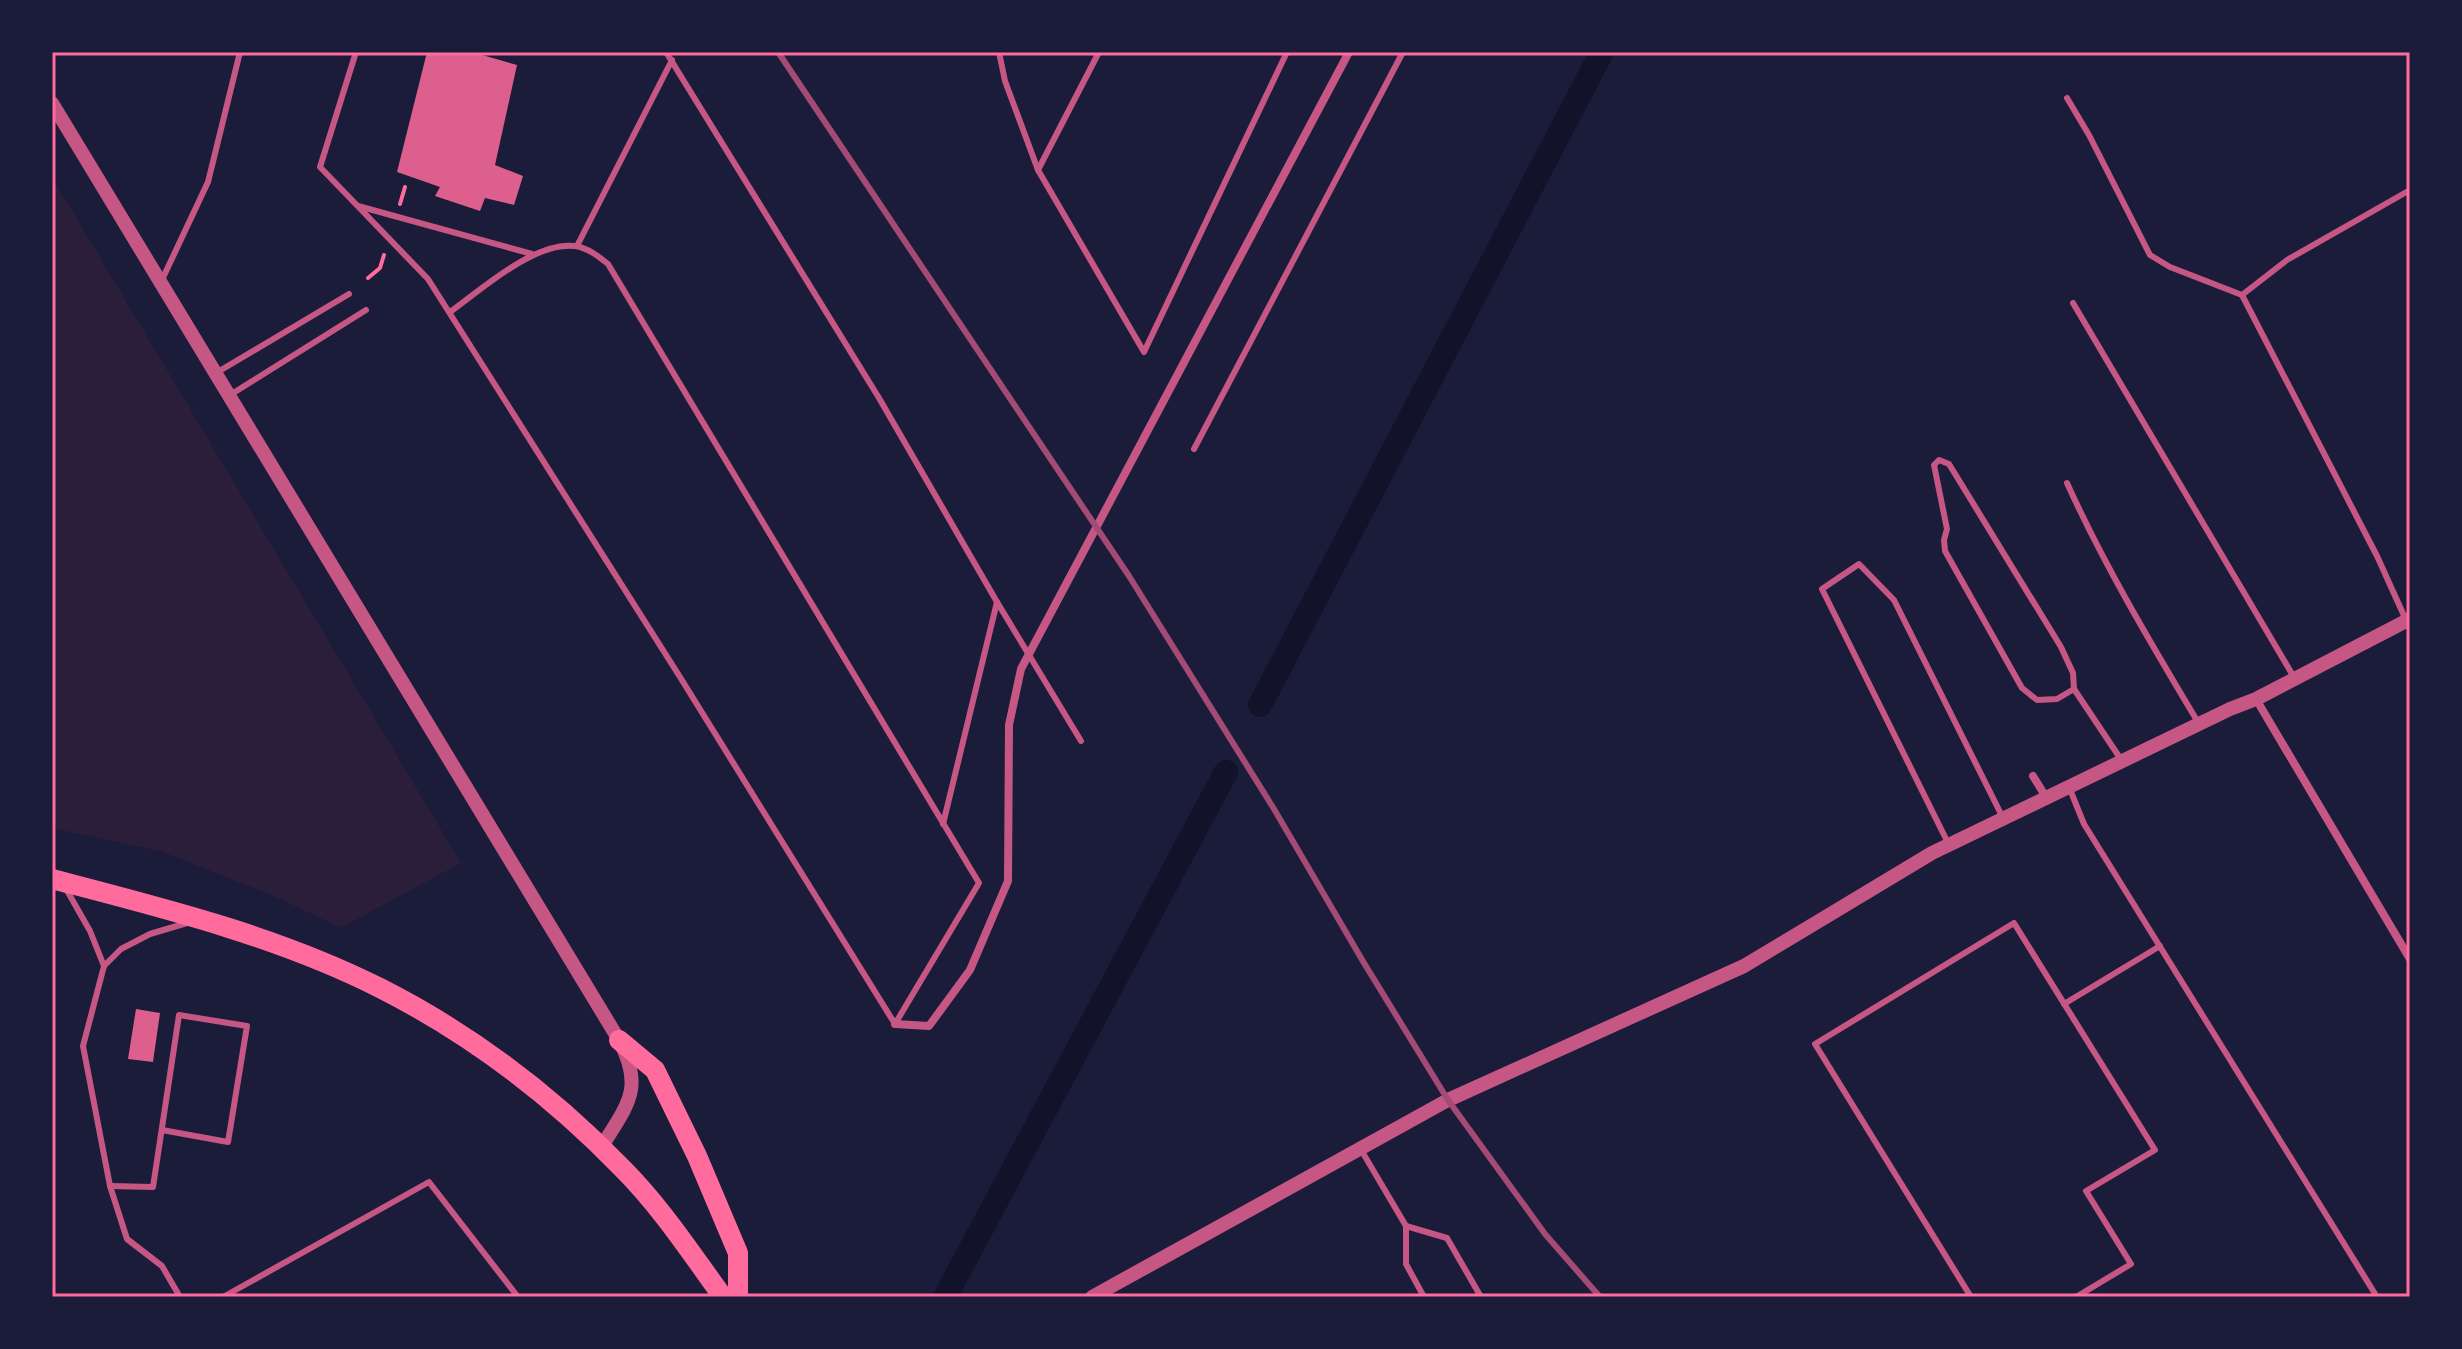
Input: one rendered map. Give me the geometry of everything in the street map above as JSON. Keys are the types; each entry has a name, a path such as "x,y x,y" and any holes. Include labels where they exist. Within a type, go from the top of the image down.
{"main road":[{"path":"57,880 199,919 291,950 379,987 430,1016 531,1084 624,1169 674,1228 723,1297"},
{"path":"619,1040 655,1070 697,1156 738,1253 738,1297"}],"street":[{"path":"895,1024 929,1026 970,970 1008,881 1009,725 1021,669 1349,52"},
{"path":"52,103 619,1040 633,1074 632,1093 601,1148"},
{"path":"1092,1297 1448,1100 1744,966 1949,845 2409,623"},
{"path":"2256,699 2410,959"},
{"path":"2033,776 2046,797"}],"lane":[{"path":"161,282 208,182 240,52"},
{"path":"356,52 320,167 428,279 895,1024 979,883 608,264 593,252 577,246 555,247 532,254 450,312"},
{"path":"666,52 879,398 1081,741"},
{"path":"999,52 1005,81 1038,170 1144,352 1287,52"},
{"path":"1038,170 1099,52"},
{"path":"1194,449 1403,52"},
{"path":"577,246 672,60"},
{"path":"2067,98 2150,255 2170,267 2242,295 2409,623"},
{"path":"2242,295 2287,260 2410,190"},
{"path":"358,206 532,254"},
{"path":"216,373 349,294"},
{"path":"2073,303 2295,679"},
{"path":"230,395 366,310"},
{"path":"2074,689 2057,699 2037,700 2022,688 1945,551 1947,529 1934,465 1939,460 1949,464 2061,647 2073,673 2074,689 2122,761"},
{"path":"2067,483 2128,605 2199,724"},
{"path":"1949,845 1822,589 1859,564 1894,600 2003,818"},
{"path":"943,824 997,602"},
{"path":"2069,787 2084,824 2377,1297"},
{"path":"57,880 90,931 104,966"},
{"path":"180,1297 162,1266 127,1239 110,1186 83,1046 104,966 121,949 150,934 199,919"},
{"path":"1971,1297 1815,1044 2014,923 2155,1150 2086,1191 2131,1264 2076,1297"},
{"path":"2064,1004 2160,946"},
{"path":"110,1186 153,1187 179,1015 247,1026 228,1142 162,1130"},
{"path":"1360,1148 1406,1226 1406,1264 1424,1297"},
{"path":"223,1297 429,1182 518,1297"},
{"path":"1406,1226 1447,1238 1481,1297"}],"shaded area":[{"path":"52,177 461,863 341,928 276,897 163,852 52,828"}],"building":[{"path":"427,52 472,52 517,65 495,165 523,176 514,205 485,198 480,211 435,196 440,187 397,172"},
{"path":"136,1009 160,1013 153,1062 128,1059"}],"waterway":[{"path":"1260,705 1602,52"},
{"path":"945,1297 1226,772"}],"railway":[{"path":"778,52 1129,576 1274,809 1448,1100 1545,1234 1600,1297"}]}
